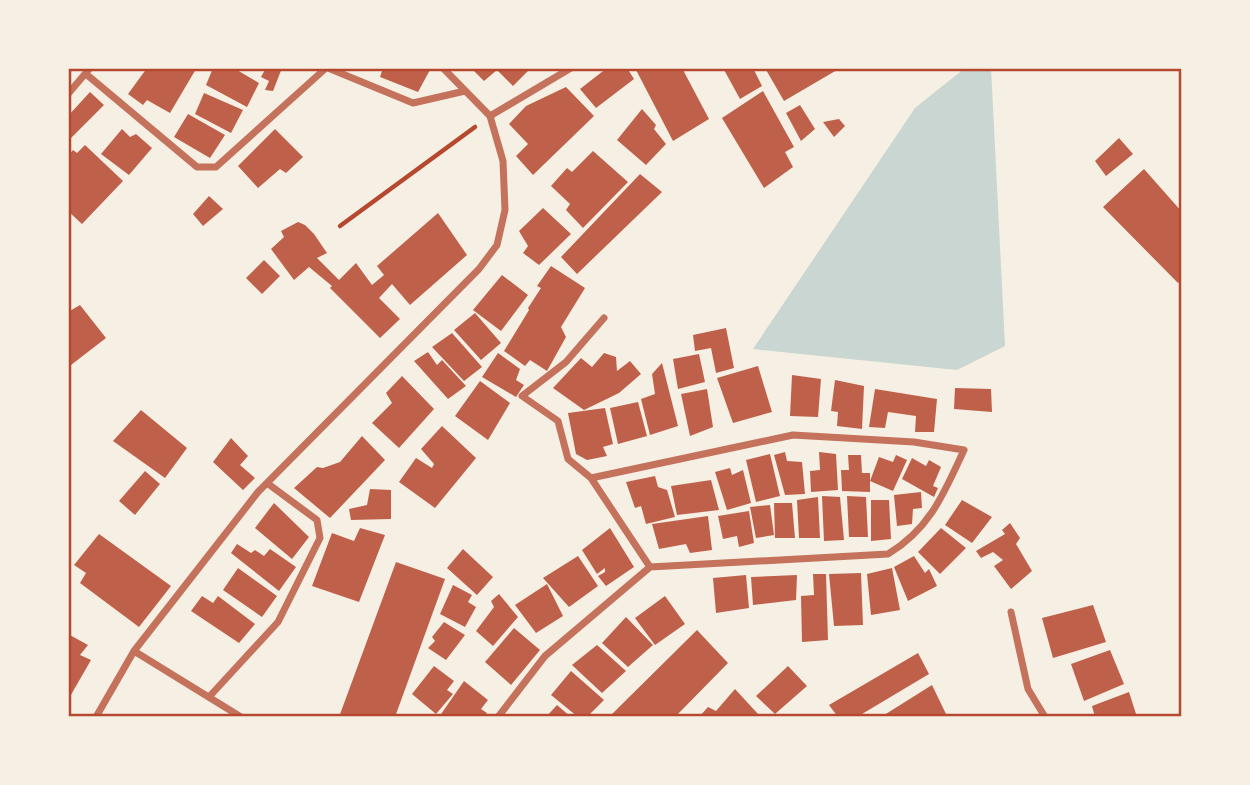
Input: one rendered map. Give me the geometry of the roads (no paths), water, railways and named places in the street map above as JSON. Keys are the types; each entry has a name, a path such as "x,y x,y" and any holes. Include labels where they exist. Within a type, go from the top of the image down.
{"street":[{"path":"68,93 88,71 197,167 216,167 327,68 413,103 465,91"},
{"path":"96,717 134,651 267,483 479,270 497,244 505,210 503,161 490,116 443,68"},
{"path":"490,116 571,68"},
{"path":"604,318 566,362 522,396 558,421 568,459 591,478 650,567"},
{"path":"498,717 545,656 650,567 888,554 909,541 939,504 964,450 914,442 793,435 591,478"},
{"path":"209,697 278,622 320,538 317,520 267,483"},
{"path":"1011,612 1028,689 1045,717"},
{"path":"134,651 241,717"}]}
